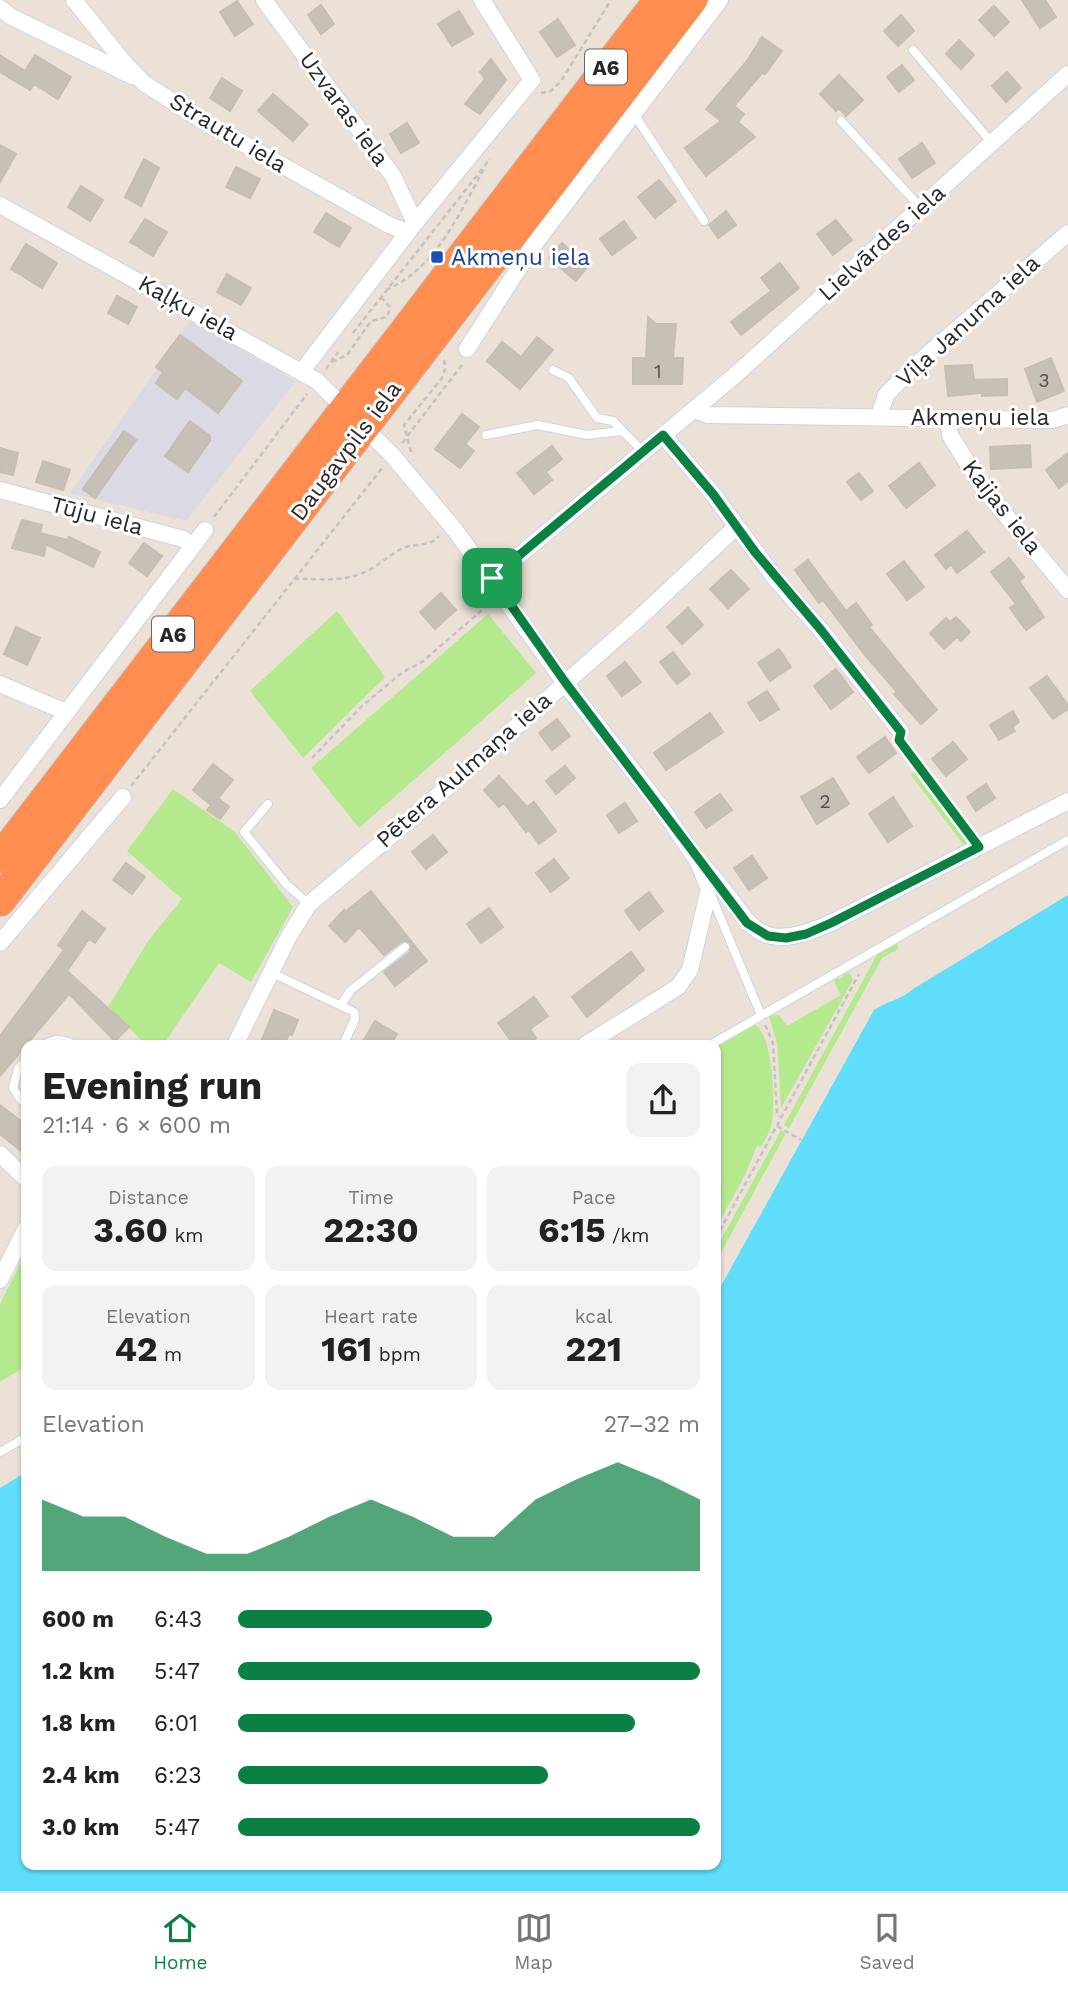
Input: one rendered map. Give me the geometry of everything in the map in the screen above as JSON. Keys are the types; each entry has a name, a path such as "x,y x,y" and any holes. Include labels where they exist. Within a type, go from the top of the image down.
{"highway":[{"name":"Daugavpils iela","path":"0,901 659,0"},
{"name":"Daugavpils iela","path":"0,858 692,0"}],"street":[{"name":"Strautu iela","path":"74,0 126,65 142,80 240,143 377,219 411,228"},
{"name":"Uzvaras iela","path":"264,0 393,176 411,228"},
{"path":"302,371 411,228 532,79 482,0"},
{"path":"467,349 533,246 720,0"},
{"path":"0,8 10,16 142,80"},
{"name":"Lielvārdes iela","path":"695,410 1068,74"},
{"name":"Kaļķu iela","path":"0,205 317,381 392,455 455,530 565,682 663,810 698,862"},
{"name":"Viļa Januma iela","path":"880,416 886,395 911,369 1068,233"},
{"path":"492,578 695,410"},
{"name":"Akmeņu iela","path":"695,410 708,415 1053,420 1068,415"},
{"name":"Kaijas iela","path":"948,418 950,435 982,486 1068,590"},
{"path":"663,435 713,494 736,527 901,732"},
{"name":"Tūju iela","path":"0,491 183,539 193,546"},
{"name":"Pētera Aulmaņa iela","path":"238,1040 289,936 309,904 418,813 637,620 736,527"},
{"path":"0,800 205,530"},
{"path":"0,684 66,712"},
{"path":"0,943 123,797"},
{"path":"698,862 718,881 747,923 768,936 786,938 806,934 831,923 1068,801"},
{"path":"593,1040 678,987 690,970 698,947 709,889 698,862"},
{"path":"0,1154 21,1174"},
{"path":"0,1280 21,1238"}],"lane":[{"path":"913,50 992,143"},
{"path":"634,114 704,221"},
{"path":"841,121 921,208"},
{"path":"553,370 569,378 597,418 613,421 643,452"},
{"path":"486,435 538,425 587,435 622,431"},
{"path":"268,804 244,832 287,885 309,904"},
{"path":"718,1040 1068,840"},
{"path":"709,889 761,1015"},
{"path":"341,1005 350,991 405,947"},
{"path":"272,972 354,1012 355,1019 345,1040"},
{"path":"21,1066 13,1088 21,1101"},
{"path":"0,1452 21,1440"}],"path":[{"path":"533,102 561,81 611,0"},
{"path":"347,340 496,151"},
{"path":"386,290 401,284 425,265 453,224 489,160"},
{"path":"332,362 347,355 372,321 390,317 390,307 381,297"},
{"path":"400,446 465,361 468,356 467,349"},
{"path":"205,530 339,351"},
{"path":"406,438 404,425 445,370 442,356"},
{"path":"123,797 386,463"},
{"path":"294,579 327,581 347,578 367,571 405,547 435,542 439,537 455,530"},
{"path":"312,758 362,706 402,672 422,662 502,593"},
{"path":"901,732 899,740 979,847"},
{"path":"721,1229 858,980 860,970 857,961"},
{"path":"761,1015 773,1043 777,1112 781,1118"},
{"path":"777,1126 801,1140"}],"shaded area":[{"path":"190,321 296,381 186,521 70,493"}],"green space":[{"path":"337,611 385,677 303,758 250,691"},
{"path":"488,614 536,673 359,828 311,768"},
{"path":"893,728 979,840 966,848 911,775 918,769 889,732"},
{"path":"173,789 235,832 293,907 251,982 219,963 166,1040 141,1040 108,1007 148,941 182,899 127,851"},
{"path":"897,944 899,949 882,958 789,1128 784,1125 878,953"},
{"path":"850,973 853,980 781,1108 777,1043 769,1016 779,1015 787,1026 841,995 834,981 837,977 844,977 843,974"},
{"path":"755,1025 761,1031 772,1071 773,1103 768,1135 761,1147 757,1146 721,1219 721,1044"},
{"path":"781,1130 786,1133 721,1253 721,1240"},
{"path":"21,1262 21,1369 0,1382 0,1304"}],"water":[{"path":"1068,895 1068,1891 0,1891 0,1488 21,1475 21,1870 721,1870 721,1286 874,1010"}],"building":[{"path":"1022,0 1045,0 1056,17 1040,28"},
{"path":"237,1 253,24 235,36 220,12"},
{"path":"321,5 334,24 321,34 308,15"},
{"path":"994,6 1009,22 994,36 979,20"},
{"path":"459,11 473,34 452,46 438,24"},
{"path":"901,15 914,31 898,46 884,31"},
{"path":"558,19 575,45 557,57 540,32"},
{"path":"762,37 782,51 765,74 762,73 734,106 744,114 738,122 755,137 706,176 685,148 721,121 706,109 747,61"},
{"path":"959,40 974,55 961,69 946,54"},
{"path":"0,55 25,71 35,55 71,77 58,99 34,84 30,90 0,72"},
{"path":"491,59 506,80 480,114 465,104 485,79 480,72"},
{"path":"902,65 914,80 899,92 887,77"},
{"path":"1007,72 1021,88 1006,102 992,86"},
{"path":"839,75 863,100 846,116 839,108 836,111 820,94"},
{"path":"222,78 242,91 230,111 210,98"},
{"path":"273,94 308,124 293,141 258,111"},
{"path":"407,123 419,143 401,153 390,134"},
{"path":"922,143 935,163 912,178 899,159"},
{"path":"0,145 16,154 0,182"},
{"path":"144,159 159,168 141,206 125,197"},
{"path":"236,167 260,179 250,198 226,187"},
{"path":"659,180 676,201 655,218 638,197"},
{"path":"81,186 103,200 90,221 68,207"},
{"path":"726,211 736,225 718,238 709,225"},
{"path":"326,213 351,228 339,247 314,232"},
{"path":"145,219 167,232 153,256 130,242"},
{"path":"836,220 852,240 833,255 817,234"},
{"path":"624,221 636,238 612,255 600,239"},
{"path":"562,243 588,266 576,281 549,258"},
{"path":"26,244 57,263 42,288 11,269"},
{"path":"780,263 799,288 741,335 731,322 771,291 761,278"},
{"path":"227,274 251,288 241,305 217,292"},
{"path":"117,296 137,307 128,324 108,313"},
{"path":"648,317 656,324 676,324 673,358 683,358 682,384 633,384 633,358 646,358"},
{"path":"180,335 242,381 218,413 185,388 177,399 156,383 163,372 156,367"},
{"path":"537,337 553,350 520,389 487,361 502,342 521,357"},
{"path":"1051,358 1064,391 1037,402 1025,369"},
{"path":"972,365 974,380 1007,379 1007,395 982,396 982,393 948,396 945,366"},
{"path":"462,414 479,427 465,444 474,451 460,468 435,449"},
{"path":"190,421 210,436 210,441 188,472 165,456"},
{"path":"124,431 136,440 95,498 83,489"},
{"path":"1030,445 1031,467 991,469 990,447"},
{"path":"552,446 562,459 546,472 552,480 534,494 517,473"},
{"path":"0,448 18,453 13,475 0,472"},
{"path":"1068,453 1068,481 1059,488 1046,470"},
{"path":"43,461 70,470 63,490 36,482"},
{"path":"919,463 935,485 906,508 889,486"},
{"path":"859,473 873,491 861,500 847,482"},
{"path":"22,520 42,525 40,533 68,540 69,537 100,552 93,567 46,544 44,556 12,548"},
{"path":"967,531 984,552 957,573 951,564 946,569 935,555"},
{"path":"144,543 162,556 147,576 129,563"},
{"path":"1009,558 1024,577 1019,581 1044,617 1026,630 1010,608 1016,604 991,572"},
{"path":"808,560 846,611 856,603 872,625 869,627 937,710 921,724 894,694 897,692 823,600 819,603 795,570"},
{"path":"904,561 924,587 907,600 887,574"},
{"path":"731,570 749,589 728,608 710,589"},
{"path":"441,593 456,610 435,629 420,612"},
{"path":"688,608 703,625 682,644 667,627"},
{"path":"956,617 970,632 961,641 957,637 944,649 930,633 946,618 950,622"},
{"path":"16,627 40,638 27,665 4,654"},
{"path":"779,649 791,667 770,681 758,663"},
{"path":"673,652 690,674 677,684 660,662"},
{"path":"625,662 641,682 622,696 607,676"},
{"path":"836,669 853,692 831,709 814,686"},
{"path":"1047,676 1068,705 1068,709 1053,719 1030,688"},
{"path":"767,691 779,709 760,721 748,703"},
{"path":"1013,711 1019,722 1012,727 1015,731 999,740 990,725"},
{"path":"710,713 723,732 666,770 654,753"},
{"path":"557,719 570,736 552,750 539,733"},
{"path":"885,737 896,753 869,773 857,757"},
{"path":"953,742 967,759 946,776 932,759"},
{"path":"213,764 233,780 218,798 229,807 220,819 207,810 211,805 193,790"},
{"path":"565,766 575,778 556,794 546,781"},
{"path":"499,776 527,807 534,802 556,831 539,844 504,803 499,807 484,790"},
{"path":"833,778 849,804 817,824 801,797"},
{"path":"986,784 995,798 976,811 967,797"},
{"path":"720,794 732,810 706,828 695,812"},
{"path":"893,797 912,826 888,842 869,814"},
{"path":"625,803 637,821 619,833 607,815"},
{"path":"433,835 447,852 426,869 412,852"},
{"path":"752,856 767,878 749,890 734,868"},
{"path":"554,859 569,878 551,892 536,873"},
{"path":"126,863 145,877 132,894 113,880"},
{"path":"371,891 427,961 395,986 384,972 410,952 410,942 401,942 384,955 359,927 345,942 329,926 344,910 345,912"},
{"path":"649,892 663,911 639,930 625,911"},
{"path":"489,908 503,927 481,943 467,924"},
{"path":"82,911 105,929 95,943 89,939 67,971 129,1027 114,1040 69,994 30,1040 21,1040 21,1051 0,1076 0,1036 64,950 58,945"},
{"path":"631,952 644,970 587,1017 572,997"},
{"path":"534,997 548,1016 530,1029 536,1038 533,1040 510,1040 498,1023"},
{"path":"274,1010 298,1020 292,1035 289,1034 286,1040 262,1040"},
{"path":"375,1021 397,1034 394,1040 364,1040"},
{"path":"0,1105 21,1121 21,1151 0,1134"}],"place":[{"name":"Akmeņu iela","path":"437,257"}],"route":[{"path":"663,435 713,494 755,552 821,630 901,732 899,740 979,847 806,934 786,938 768,936 758,931 747,923 718,881 698,862 663,810 565,682 492,578 663,435"}]}
